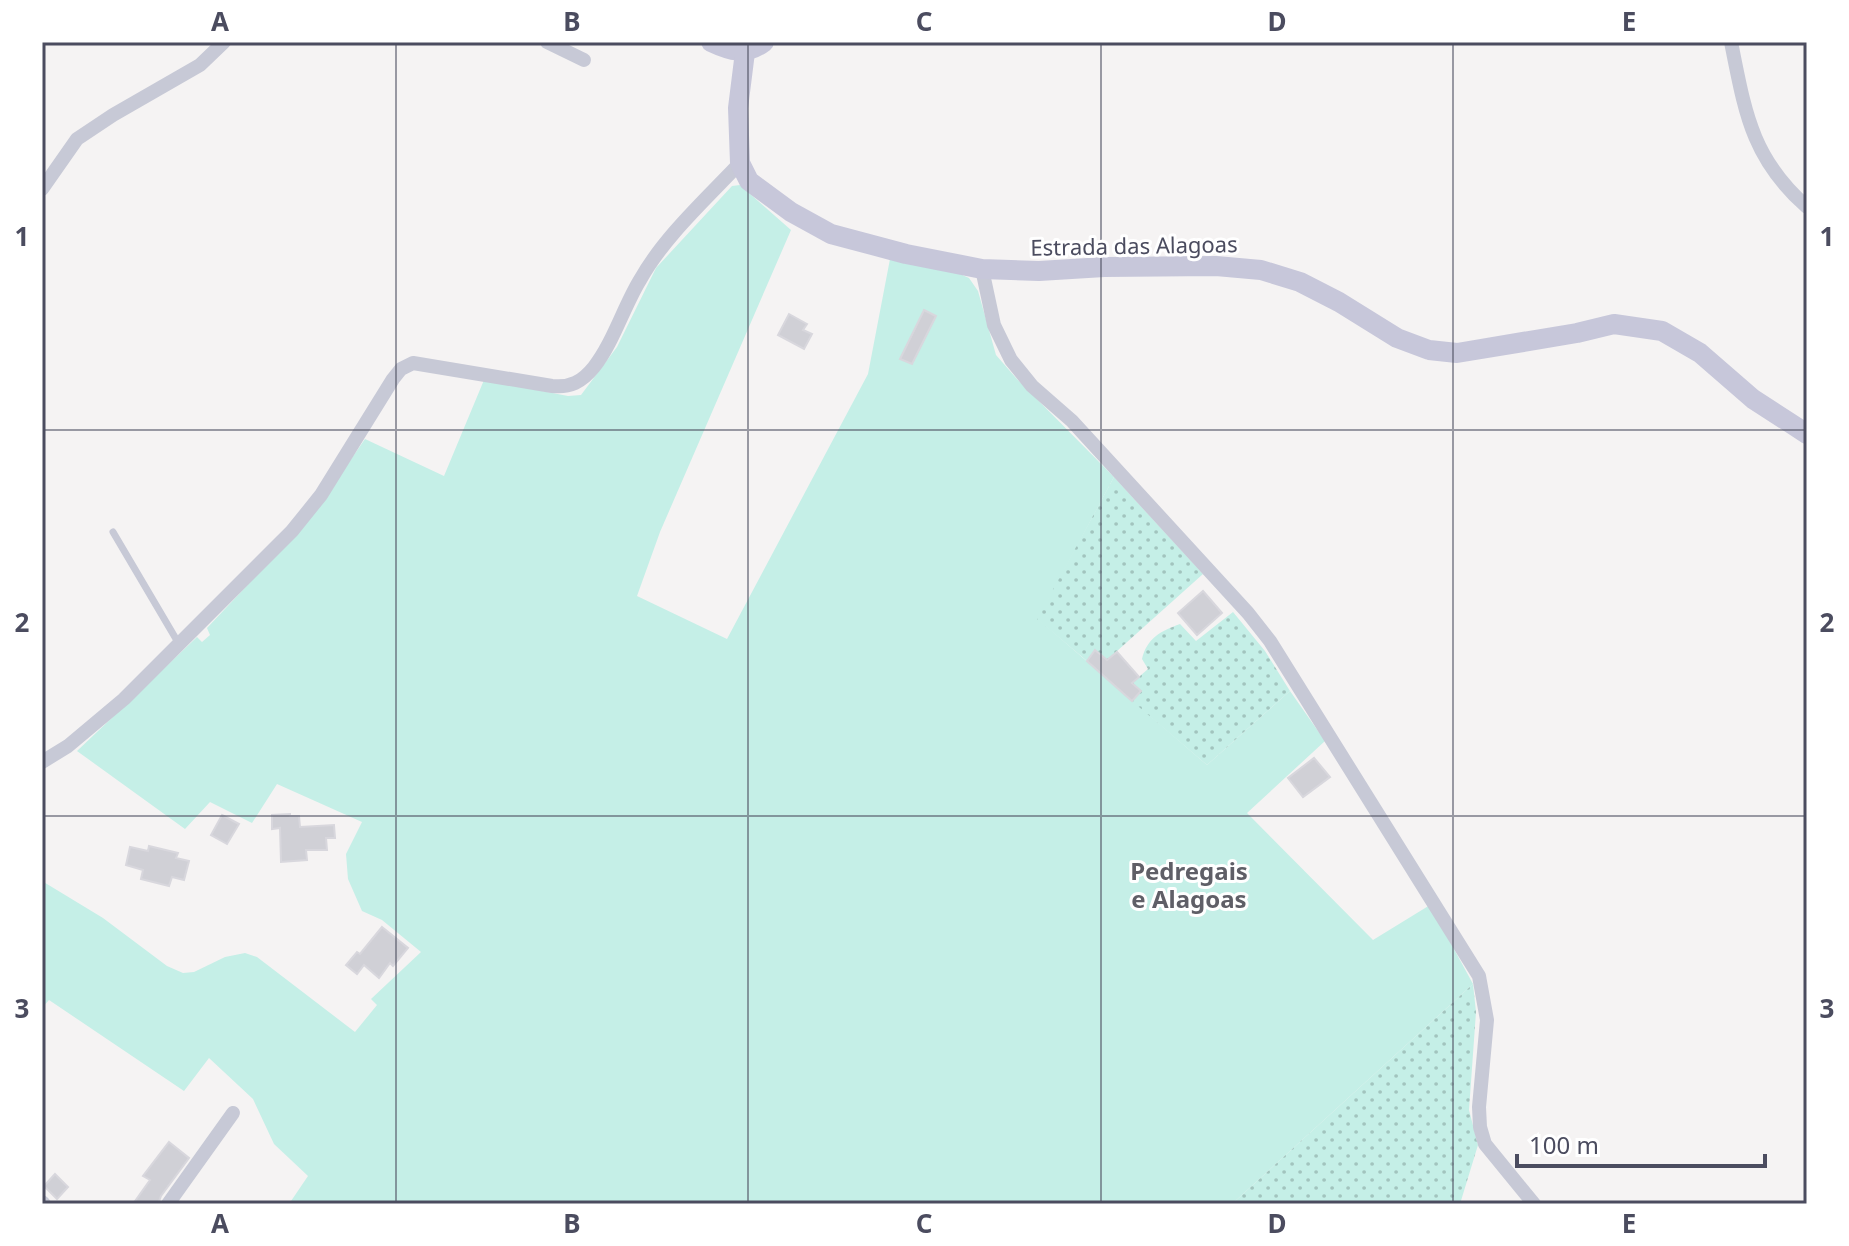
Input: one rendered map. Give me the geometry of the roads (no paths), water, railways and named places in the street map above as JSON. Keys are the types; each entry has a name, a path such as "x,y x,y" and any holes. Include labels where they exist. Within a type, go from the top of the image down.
{"street":[{"path":"42,189 77,139 200,65 224,42"},
{"path":"547,42 584,60"},
{"path":"711,42 728,50 745,52 764,42"},
{"path":"1731,42 1753,135 1772,171 1807,207"},
{"path":"42,762 68,746 124,699 292,531 321,495 401,369 413,363 566,387 575,384 594,367 640,278 665,245 740,163 738,108 745,52"},
{"name":"Estrada das Alagoas","path":"740,163 749,181 791,212 831,234 906,254 982,269 1039,271 1216,266 1261,270 1300,282 1397,338 1429,350 1457,353 1614,324 1662,331 1700,353 1753,399 1807,434"},
{"path":"982,269 994,325 1011,360 1032,386 1082,432 1270,641 1479,976 1487,1020 1480,1127 1485,1144 1534,1204"},
{"path":"168,1204 233,1113"}],"lane":[{"path":"113,532 179,644"}],"district":[{"name":"Pedregais e Alagoas","path":"1189,886"}]}
